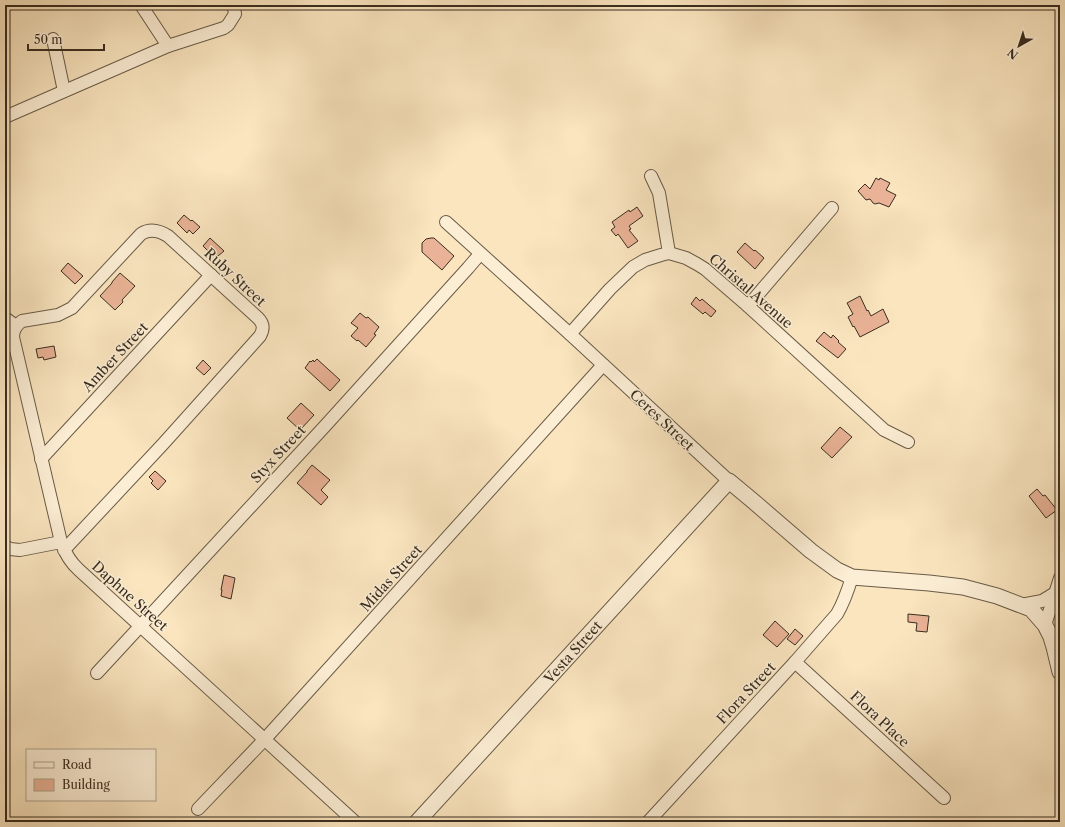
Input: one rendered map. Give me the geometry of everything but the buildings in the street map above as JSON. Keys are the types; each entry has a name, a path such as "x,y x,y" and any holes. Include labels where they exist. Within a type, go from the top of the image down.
{"street":[{"path":"141,5 168,46"},
{"path":"5,117 168,46 224,28 228,25 234,9"},
{"path":"53,39 64,91"},
{"path":"570,334 610,289 633,267 645,260 669,253 660,193 651,176"},
{"path":"748,306 832,208"},
{"name":"Ceres Street","path":"446,222 729,481 811,551 837,570 852,577"},
{"name":"Ruby Street","path":"19,324 58,315 72,308 145,231 158,231 168,236 211,275 260,321 263,328 260,336 163,444 62,546"},
{"name":"Christal Avenue","path":"669,253 686,258 705,270 748,306 884,430 908,442"},
{"name":"Styx Street","path":"97,673 325,426 480,254"},
{"name":"Amber Street","path":"41,459 211,275"},
{"path":"5,318 19,324"},
{"name":"Daphne Street","path":"19,324 13,333 13,337 41,459 62,546 75,566 355,822"},
{"name":"Midas Street","path":"198,809 265,740 603,365"},
{"name":"Vesta Street","path":"417,822 729,481"},
{"path":"5,546 10,549 20,550 62,546"},
{"path":"852,577 963,587 997,596 1031,609 1045,624 1051,637 1060,672"},
{"name":"Flora Street","path":"648,822 837,614 847,594 852,577"},
{"path":"1045,624 1060,578"},
{"path":"1021,605 1042,601 1055,593"},
{"name":"Flora Place","path":"795,662 944,798"}]}
